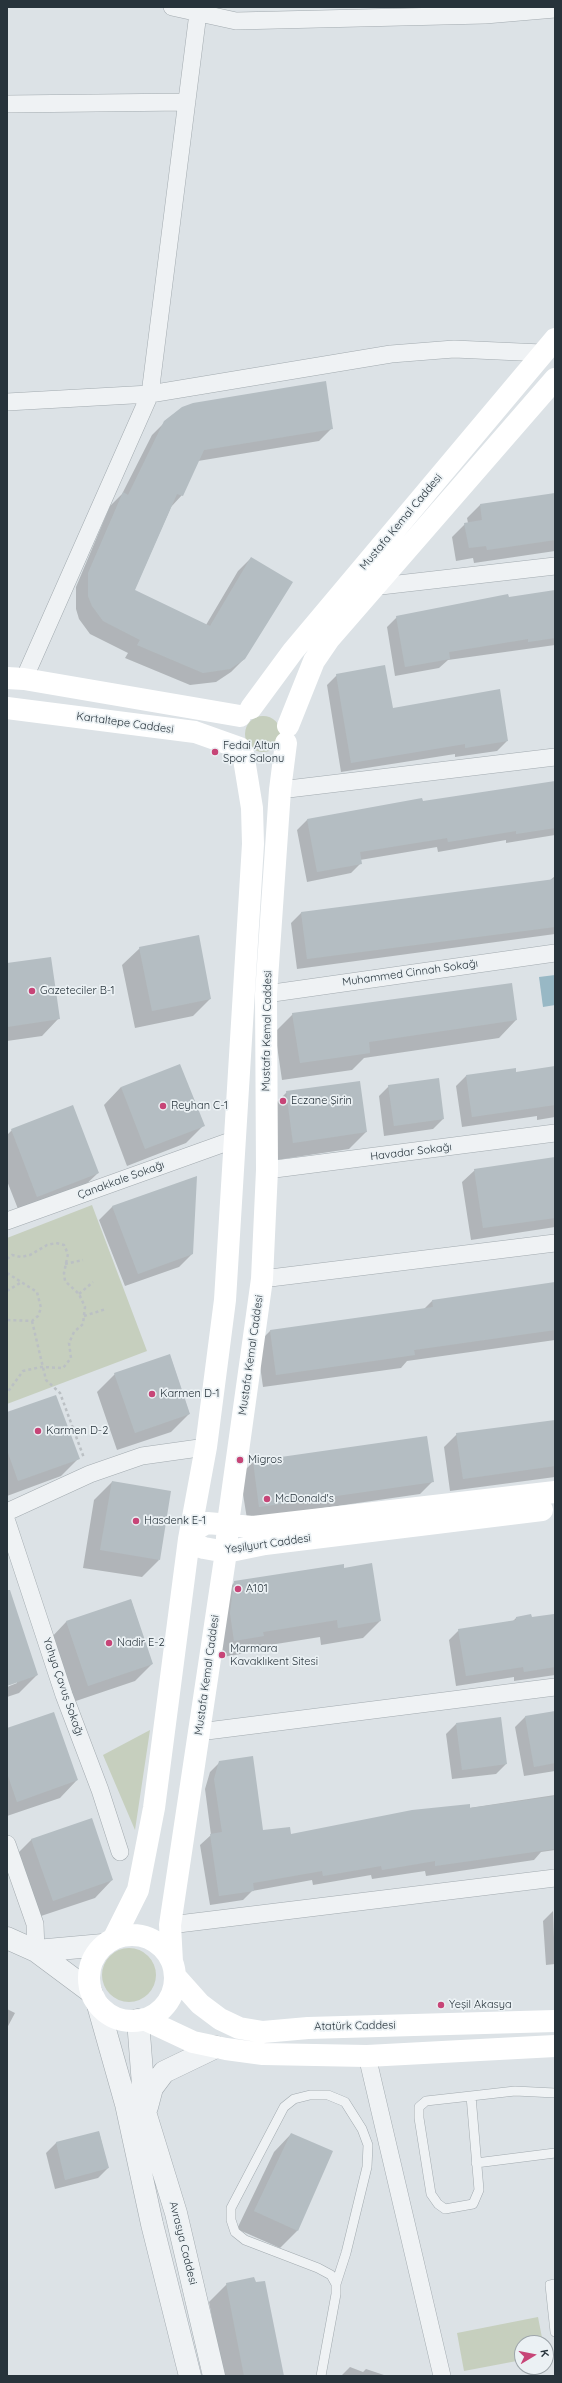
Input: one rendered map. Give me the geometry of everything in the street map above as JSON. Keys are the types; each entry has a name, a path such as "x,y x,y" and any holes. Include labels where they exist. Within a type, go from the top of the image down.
{"main road":[{"name":"Mustafa Kemal Caddesi","path":"246,712 293,651 548,346"},
{"name":"Mustafa Kemal Caddesi","path":"174,1969 170,1925 226,1552 228,1523 262,1279 266,1170 266,994 280,790 287,735 314,661 329,639 372,587 555,380"},
{"path":"16,678 246,712 263,706 271,708 284,719 287,735 275,756 267,759 250,758 241,751 235,738 234,730 246,712"},
{"name":"Kartaltepe Caddesi","path":"7,708 195,732 241,751"},
{"name":"Mustafa Kemal Caddesi","path":"109,1942 138,1890 154,1808 189,1539 206,1447 225,1300 254,844 252,808 241,751"},
{"name":"Yeşilyurt Caddesi","path":"555,1492 253,1527 240,1527 228,1523 207,1523 198,1528 189,1539 195,1545 226,1552 265,1544 555,1508"},
{"path":"141,2020 157,2013 167,2003 174,1990 174,1969 165,1950 148,1938 128,1934 109,1942 95,1955 90,1967 88,1980 94,1998 107,2014 119,2019 141,2020 192,2042 263,2054 366,2056 555,2046"},
{"name":"Atatürk Caddesi","path":"174,1969 200,2004 220,2019 239,2028 263,2032 308,2028 555,2021"}],"street":[{"path":"172,7 236,21 341,14 485,15 555,9"},
{"path":"16,678 150,394 198,13"},
{"path":"7,104 187,102"},
{"path":"7,402 150,394 391,354 454,349 548,346"},
{"path":"372,587 555,566"},
{"path":"280,790 555,757"},
{"name":"Muhammed Cinnah Sokağı","path":"266,994 555,953"},
{"name":"Havadar Sokağı","path":"266,1170 555,1133"},
{"name":"Çanakkale Sokağı","path":"7,1220 236,1139"},
{"path":"262,1279 555,1243"},
{"path":"7,1512 90,1474 142,1456 206,1447"},
{"name":"Yahya Çavuş Sokağı","path":"7,1522 64,1695 100,1790 120,1852"},
{"path":"199,1732 555,1687"},
{"path":"7,1844 35,1924 36,1951"},
{"path":"170,1925 555,1878"},
{"path":"10,1941 36,1951 94,1998 126,2104 152,2224 190,2376"},
{"path":"36,1951 109,1942"},
{"name":"Avrasya Caddesi","path":"141,2020 145,2112 176,2213 214,2376"},
{"path":"145,2112 152,2088 164,2072 216,2047"},
{"path":"366,2056 442,2376"}],"lane":[{"path":"471,2096 479,2190 473,2204 445,2209 438,2204 431,2194 419,2118 419,2107 426,2101 515,2091 555,2093"},
{"path":"321,2376 336,2294 336,2284 367,2167 368,2145 362,2128 345,2102 328,2095 310,2095 294,2099 284,2107 231,2208 231,2220 235,2232 245,2240 318,2268 330,2275 336,2284"},
{"path":"476,2163 555,2153"},
{"path":"555,2284 550,2285 555,2332"}],"path":[{"path":"7,1260 12,1255 21,1257 30,1255 46,1246 56,1243 64,1246 68,1254 65,1264 65,1281 79,1294 85,1307 83,1324 74,1332 69,1343 71,1358 63,1368 41,1367 23,1371 7,1393"},
{"path":"65,1264 83,1260"},
{"path":"7,1273 20,1283 32,1286 40,1298 42,1308 38,1316 32,1321 7,1320"},
{"path":"79,1294 93,1282"},
{"path":"7,1291 20,1283"},
{"path":"84,1316 106,1309"},
{"path":"32,1321 41,1367 46,1380 60,1393 90,1474"}],"green space":[{"path":"263,716 273,719 278,724 281,734 278,744 273,749 263,752 253,749 248,744 245,734 248,724 253,719"},
{"path":"92,1205 147,1351 7,1404 7,1238"},
{"path":"150,1730 135,1830 103,1755"},
{"path":"124,1948 134,1948 144,1952 152,1960 156,1970 156,1980 152,1990 144,1998 134,2002 124,2002 114,1998 106,1990 102,1980 102,1970 106,1960 114,1952"},
{"path":"538,2317 541,2335 514,2335 514,2362 464,2371 457,2333"}],"water":[{"path":"555,975 555,1005 543,1007 539,977"}],"building":[{"path":"326,381 333,429 204,450 183,496 177,494 135,590 210,626 251,557 293,582 245,659 230,669 203,673 137,645 140,640 103,621 92,606 88,596 88,573 123,492 128,495 164,421 182,407 193,403"},
{"path":"555,493 555,540 487,550 486,546 469,548 464,523 482,520 480,504"},
{"path":"555,590 555,638 528,642 528,639 449,652 450,659 405,667 396,616 508,594 509,597"},
{"path":"385,665 393,708 500,689 508,741 465,748 465,744 351,763 336,674"},
{"path":"555,781 555,828 516,834 516,831 448,842 447,838 360,852 362,864 317,872 307,819 422,798 423,801"},
{"path":"555,879 555,927 307,959 301,912"},
{"path":"199,935 211,999 152,1011 139,947"},
{"name":"Gazeteciler B-1","path":"51,957 60,1019 7,1027 7,963"},
{"path":"512,983 517,1020 369,1042 370,1053 300,1063 292,1013"},
{"name":"Reyhan C-1","path":"180,1064 205,1126 145,1149 121,1087"},
{"path":"555,1066 555,1105 472,1117 466,1075 516,1068 516,1072"},
{"path":"439,1078 444,1119 394,1126 388,1085"},
{"path":"360,1081 367,1132 293,1143 286,1091"},
{"path":"73,1105 99,1173 37,1197 11,1129"},
{"path":"555,1157 555,1218 483,1228 474,1169"},
{"path":"197,1176 193,1254 138,1274 112,1206"},
{"path":"555,1282 555,1330 414,1350 415,1355 276,1375 270,1330 433,1307 432,1300"},
{"name":"Karmen D-1","path":"170,1354 190,1414 135,1433 114,1373"},
{"name":"Karmen D-2","path":"56,1395 80,1459 18,1481 7,1450 7,1412"},
{"path":"555,1420 555,1466 463,1479 456,1433"},
{"path":"427,1436 434,1482 259,1507 253,1461"},
{"name":"Hasdenk E-1","path":"112,1481 171,1491 160,1560 100,1550"},
{"path":"372,1563 381,1621 338,1628 337,1620 263,1632 264,1636 234,1641 230,1613 234,1581 344,1564 344,1568"},
{"path":"7,1590 10,1590 38,1675 7,1686"},
{"name":"Nadir E-2","path":"131,1599 153,1664 88,1686 66,1621"},
{"path":"531,1614 532,1617 554,1614 555,1667 524,1672 523,1667 466,1676 458,1629 516,1620 516,1617"},
{"path":"555,1711 555,1763 534,1767 525,1716"},
{"path":"54,1712 78,1780 17,1802 7,1773 7,1728"},
{"path":"501,1717 507,1764 462,1770 456,1723"},
{"path":"253,1756 263,1830 290,1827 291,1834 412,1810 470,1804 470,1808 555,1796 555,1849 435,1866 435,1861 382,1870 381,1866 323,1876 322,1871 253,1883 254,1891 219,1896 210,1834 222,1832 214,1779 219,1761"},
{"path":"92,1818 113,1880 53,1901 31,1839"},
{"path":"99,2131 109,2168 65,2180 56,2142"},
{"path":"291,2133 333,2151 298,2231 254,2211"},
{"path":"254,2277 256,2282 265,2281 284,2376 244,2376 226,2283"}],"place":[{"name":"Fedai Altun Spor Salonu","path":"215,752"},
{"name":"Gazeteciler B-1","path":"32,991"},
{"name":"Eczane Şirin","path":"283,1101"},
{"name":"Reyhan C-1","path":"163,1106"},
{"name":"Karmen D-1","path":"152,1394"},
{"name":"Karmen D-2","path":"38,1431"},
{"name":"Migros","path":"240,1460"},
{"name":"McDonald's","path":"267,1499"},
{"name":"Hasdenk E-1","path":"136,1521"},
{"name":"A101","path":"238,1589"},
{"name":"Nadir E-2","path":"109,1643"},
{"name":"Marmara Kavaklıkent Sitesi","path":"222,1655"},
{"name":"Yeşil Akasya","path":"441,2005"}]}
